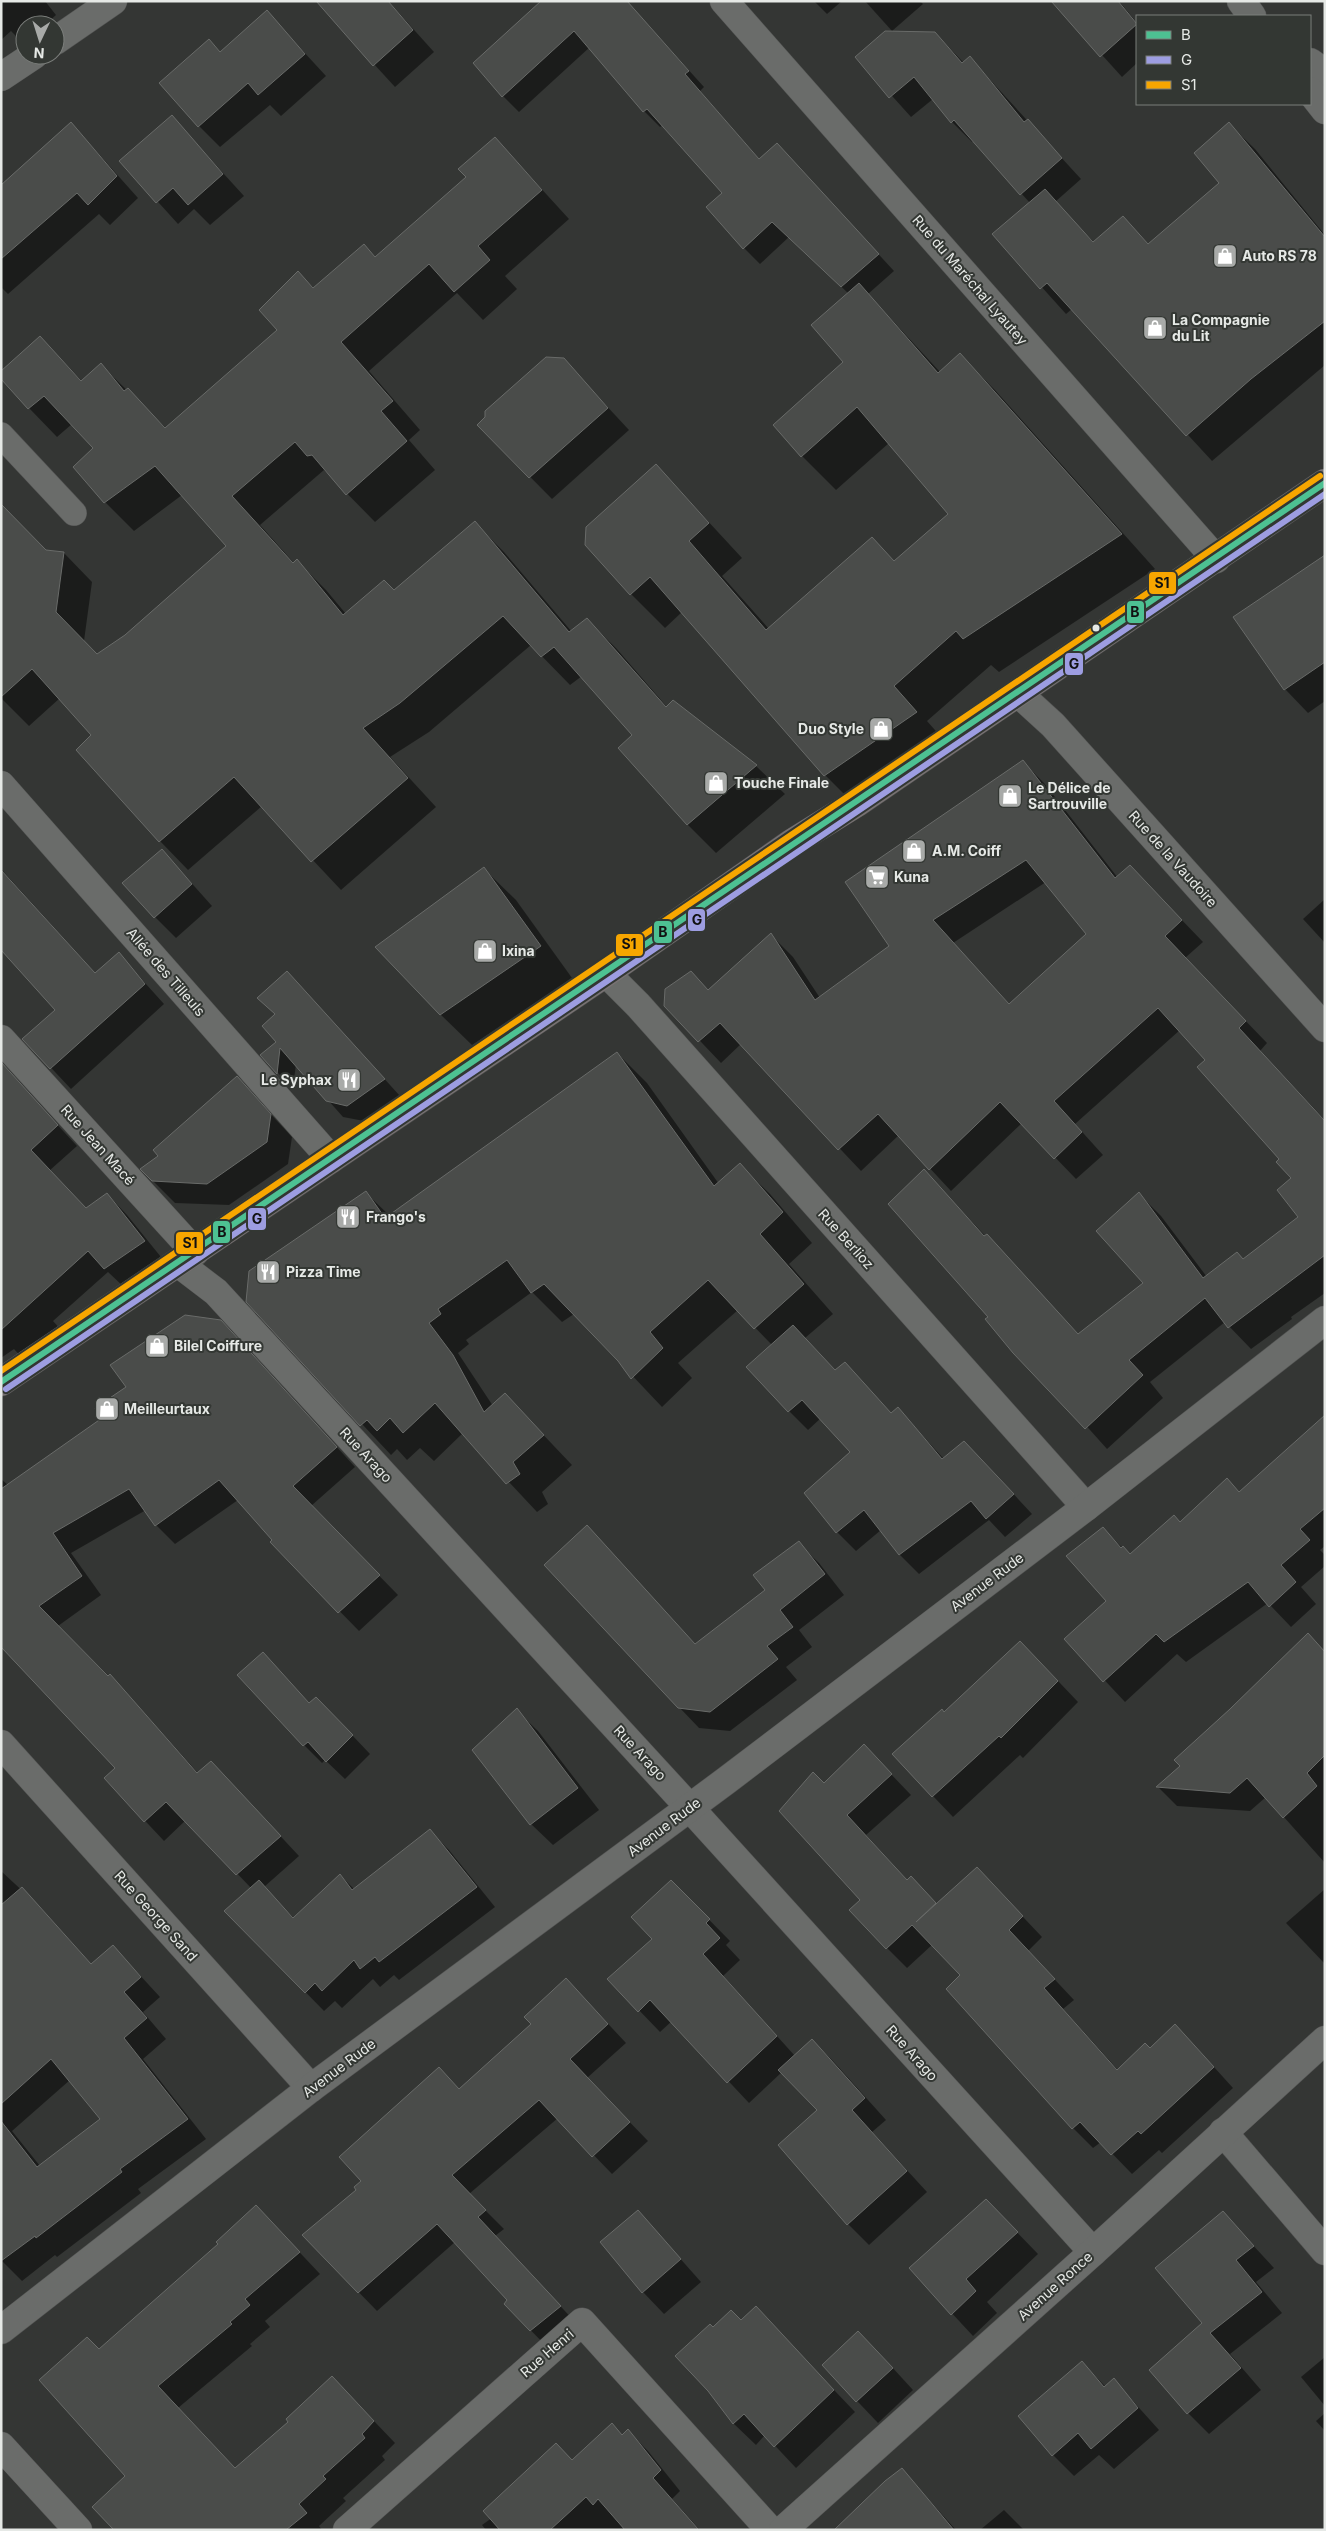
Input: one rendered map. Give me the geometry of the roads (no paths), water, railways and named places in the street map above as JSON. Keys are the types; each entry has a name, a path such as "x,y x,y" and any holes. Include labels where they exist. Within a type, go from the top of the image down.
{"main road":[{"path":"1,1382 606,973 792,843 858,802 1216,559 1325,483"}],"street":[{"path":"65,34 113,1"},
{"name":"Rue du Maréchal Lyautey","path":"724,1 1216,559"},
{"path":"1240,1 1251,15"},
{"path":"1311,63 1325,73"},
{"path":"1,78 20,65"},
{"path":"1311,92 1325,110"},
{"name":"Rue de la Vaudoire","path":"1018,693 1053,725 1325,1028"},
{"name":"Allée des Tilleuls","path":"1,785 331,1159"},
{"name":"Rue Berlioz","path":"606,973 651,1020 1086,1507"},
{"name":"Rue Jean Macé","path":"1,1039 187,1257"},
{"name":"Rue Arago","path":"187,1257 216,1292 690,1808 1093,2252"},
{"name":"Avenue Rude","path":"1,2330 311,2088 690,1808 1086,1507 1325,1320"},
{"name":"Rue George Sand","path":"1,1744 311,2088"},
{"name":"Avenue Ronce","path":"783,2530 1093,2252 1325,2040"},
{"path":"1223,2132 1325,2250"},
{"name":"Rue Henri","path":"347,2530 582,2322 770,2530"},
{"path":"1,2446 78,2530"}],"lane":[{"path":"1,435 74,513"}],"place":[{"name":"Auto RS 78","path":"1225,256"},
{"name":"La Compagnie du Lit","path":"1155,328"},
{"name":"Duo Style","path":"881,729"},
{"name":"Touche Finale","path":"716,783"},
{"name":"Le Délice de Sartrouville","path":"1010,796"},
{"name":"A.M. Coiff","path":"914,851"},
{"name":"Kuna","path":"877,877"},
{"name":"Ixina","path":"485,951"},
{"name":"Le Syphax","path":"349,1080"},
{"name":"Frango's","path":"348,1217"},
{"name":"Pizza Time","path":"268,1272"},
{"name":"Bilel Coiffure","path":"157,1346"},
{"name":"Meilleurtaux","path":"107,1409"}]}
